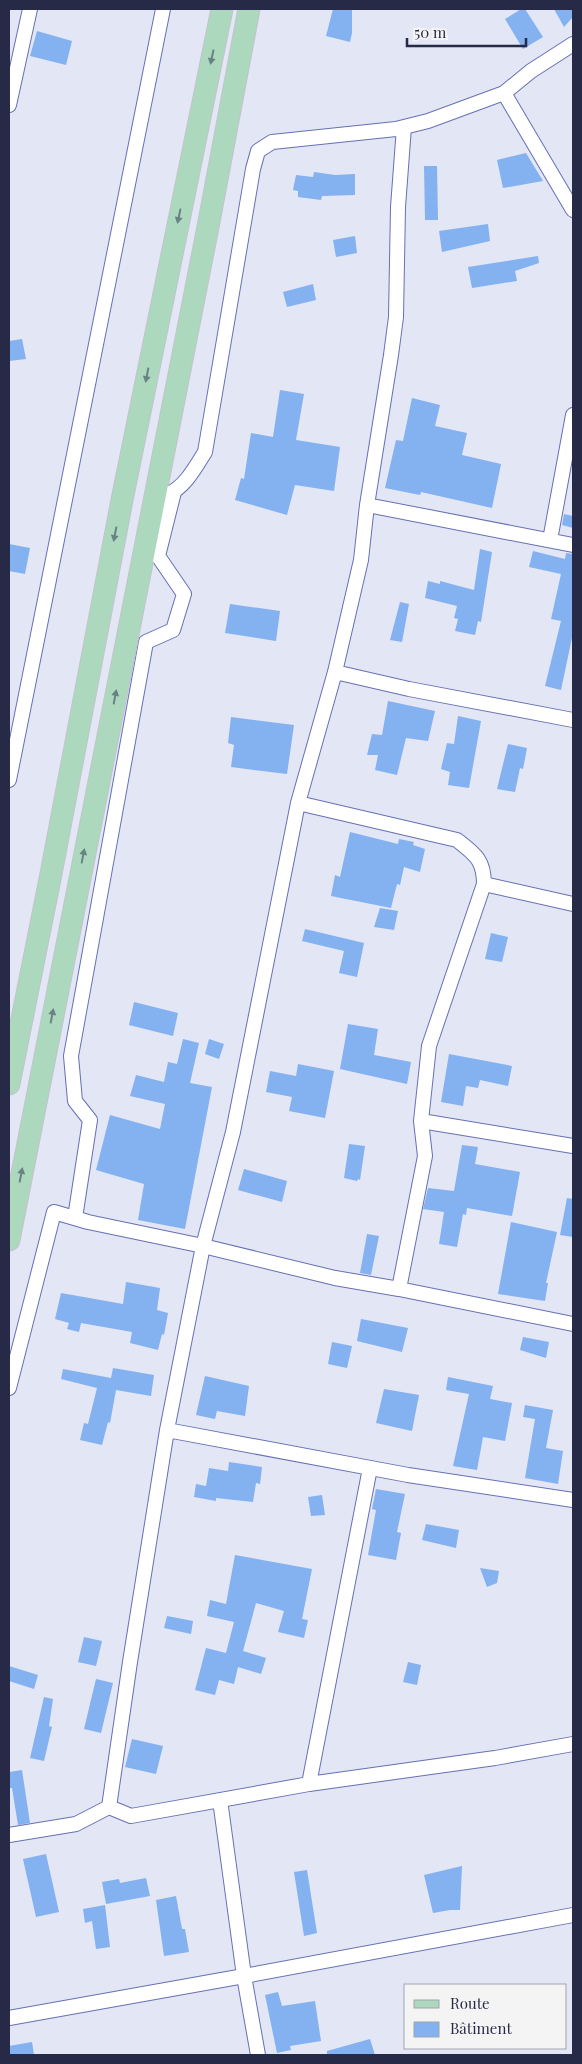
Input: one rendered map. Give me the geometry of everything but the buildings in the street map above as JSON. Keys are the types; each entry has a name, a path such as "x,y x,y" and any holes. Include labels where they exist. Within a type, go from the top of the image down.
{"main road":[{"path":"9,1084 122,500 222,9"},
{"path":"9,1240 249,9"}],"street":[{"path":"9,105 30,9"},
{"path":"9,780 163,9"},
{"path":"154,502 174,492 190,475 205,452 258,151 272,142 404,128 428,121 504,93 531,71 573,44"},
{"path":"504,93 573,210"},
{"path":"109,1807 167,1430 203,1246 234,1132 298,803 335,672 362,560 367,505 396,317 398,207 404,128"},
{"path":"550,540 573,415"},
{"path":"75,1218 90,1120 75,1101 71,1056 146,642 173,630 184,594 158,556 174,492"},
{"path":"367,505 573,545"},
{"path":"335,672 401,688 573,720"},
{"path":"298,803 457,840 477,857 484,870 484,884 429,1046 421,1121 425,1156 399,1289"},
{"path":"484,884 573,904"},
{"path":"421,1121 573,1146"},
{"path":"9,1388 54,1212 335,1278 573,1324"},
{"path":"167,1430 370,1468 573,1500"},
{"path":"309,1784 370,1468"},
{"path":"9,1835 76,1824 109,1807 131,1816 309,1784 495,1758 573,1744"},
{"path":"220,1800 244,1976 258,2055"},
{"path":"9,2018 573,1915"}]}
